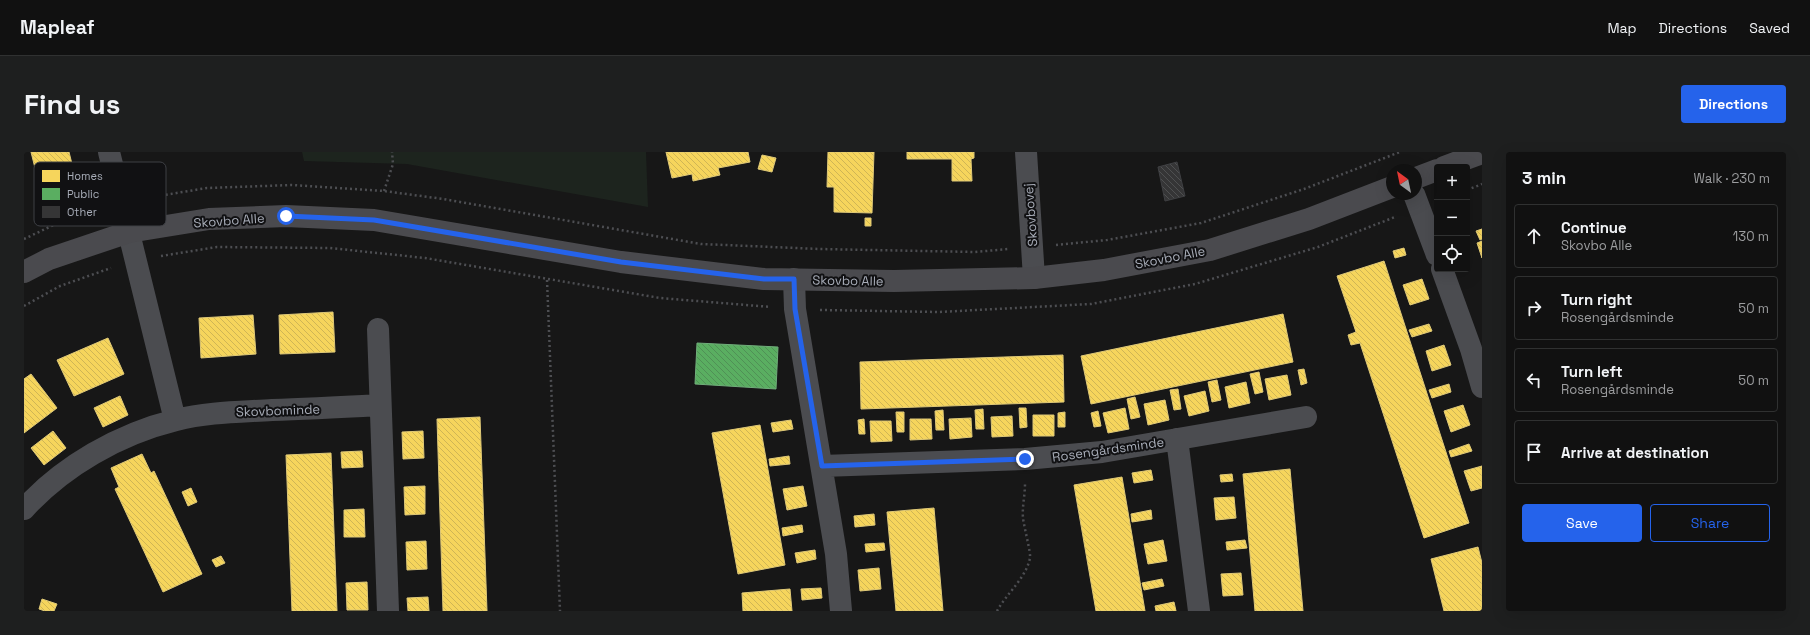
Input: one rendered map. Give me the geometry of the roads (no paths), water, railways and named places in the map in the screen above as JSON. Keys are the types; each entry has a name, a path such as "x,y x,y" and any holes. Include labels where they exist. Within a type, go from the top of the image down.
{"street":[{"path":"109,152 112,162"},
{"name":"Skovbovej","path":"1026,152 1034,278"},
{"path":"1452,164 1482,153"},
{"path":"1422,176 1434,171"},
{"name":"Skovbo Alle","path":"166,226 209,219 286,216 374,220 621,262 764,279 894,281 1034,278 1104,270 1210,250 1309,219 1386,189"},
{"path":"1416,200 1434,247"},
{"path":"128,226 175,420"},
{"name":"Skovbo Alle","path":"24,272 49,259 129,232 166,226"},
{"path":"1443,272 1476,347 1482,387"},
{"path":"794,279 795,309 836,554 841,611"},
{"path":"378,329 388,611"},
{"name":"Skovbominde","path":"24,509 39,493 80,461 126,436 175,420 221,412 380,406"},
{"name":"Rosengårdsminde","path":"822,466 1025,459 1102,452 1306,417"},
{"name":"Rosengårdsminde","path":"1177,439 1199,611"}]}
